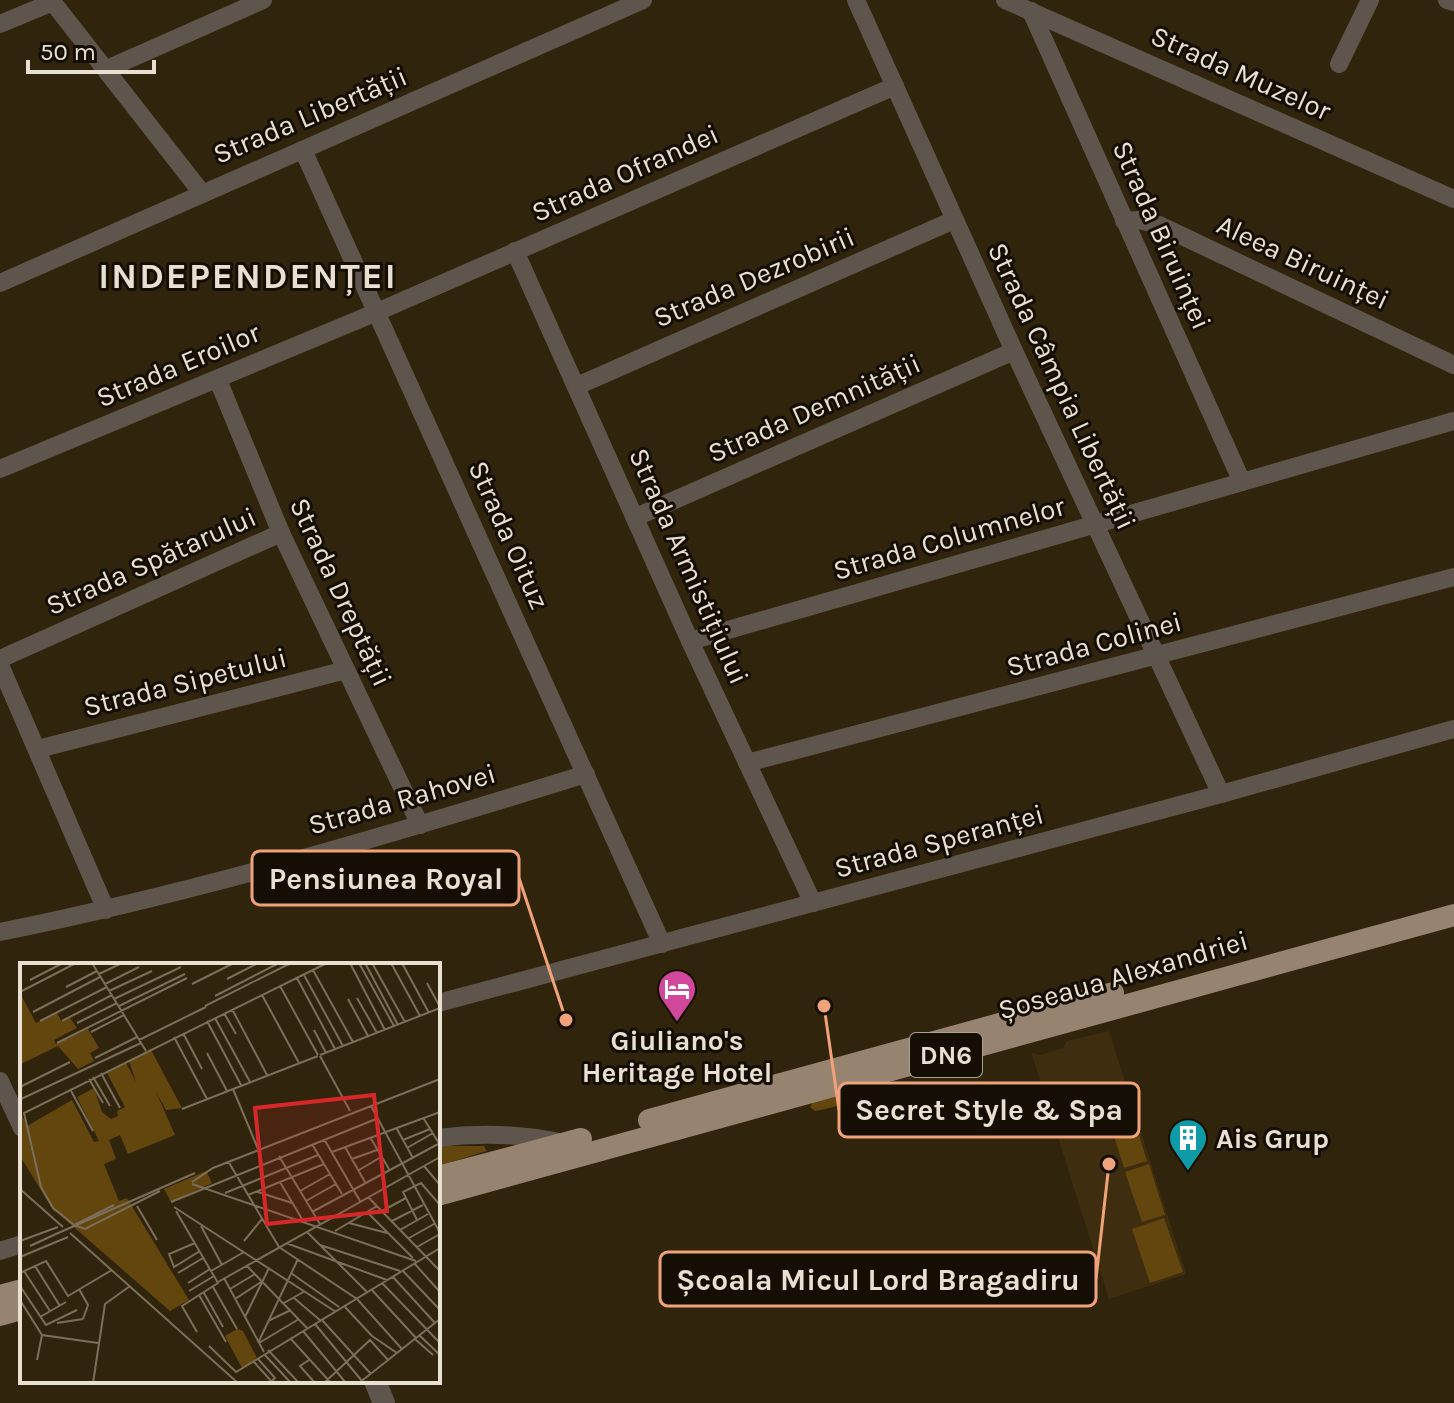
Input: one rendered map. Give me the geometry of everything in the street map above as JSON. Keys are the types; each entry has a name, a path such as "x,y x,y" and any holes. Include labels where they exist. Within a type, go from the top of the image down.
{"main road":[{"name":"Șoseaua Alexandriei","path":"440,1176 1454,900"},
{"name":"Șoseaua Alexandriei","path":"440,1194 1454,915"},
{"path":"0,1296 20,1291"},
{"path":"0,1315 20,1310"}],"street":[{"path":"107,69 235,5 263,0"},
{"name":"Strada Libertății","path":"0,283 643,0"},
{"name":"Strada Câmpia Libertății","path":"856,0 1014,351 1221,794"},
{"name":"Strada Muzelor","path":"1005,0 1454,199"},
{"path":"1339,64 1370,0"},
{"path":"1447,0 1454,2"},
{"path":"0,24 52,1 202,193"},
{"name":"Strada Biruinței","path":"1031,11 1242,482"},
{"name":"Strada Ofrandei","path":"377,312 895,86"},
{"name":"Strada Oituz","path":"303,150 662,944"},
{"name":"Strada Dezrobirii","path":"577,386 954,220"},
{"name":"Aleea Biruinței","path":"1124,221 1139,220 1159,225 1454,365"},
{"name":"Strada Armistițiului","path":"515,251 690,641 813,903"},
{"name":"Strada Eroilor","path":"0,469 377,312"},
{"name":"Strada Demnității","path":"636,517 1014,351"},
{"name":"Strada Dreptății","path":"218,380 281,533 420,825"},
{"name":"Strada Columnelor","path":"690,641 1454,421"},
{"name":"Strada Spătarului","path":"0,662 281,533"},
{"name":"Strada Colinei","path":"747,763 1454,577"},
{"path":"0,662 106,910"},
{"name":"Strada Sipetului","path":"38,749 346,670"},
{"name":"Strada Speranței","path":"440,1002 1454,729"},
{"name":"Strada Rahovei","path":"0,932 106,910 420,825 586,774"},
{"path":"0,1081 20,1119"},
{"path":"440,1138 501,1134 564,1143"},
{"path":"0,1251 20,1245"},
{"path":"376,1383 384,1403"}],"shaded area":[{"path":"1109,1031 1186,1274 1109,1299 1031,1052 1040,1055 1063,1048 1067,1041"},
{"path":"870,1085 877,1090 872,1097 815,1111 810,1107 812,1103"},
{"path":"1128,1100 1147,1161 1124,1168 1105,1108"},
{"path":"440,1146 484,1146 487,1151 440,1165"},
{"path":"1149,1164 1165,1215 1142,1222 1125,1172"},
{"path":"1164,1218 1183,1272 1150,1283 1132,1229"}],"place":[{"name":"Secret Style & Spa","path":"824,1006"},
{"name":"Pensiunea Royal","path":"566,1020"},
{"name":"Giuliano's Heritage Hotel","path":"677,1023"},
{"name":"Școala Micul Lord Bragadiru","path":"1109,1164"},
{"name":"Ais Grup","path":"1188,1172"}],"district":[{"name":"INDEPENDENȚEI","path":"248,276"}]}
